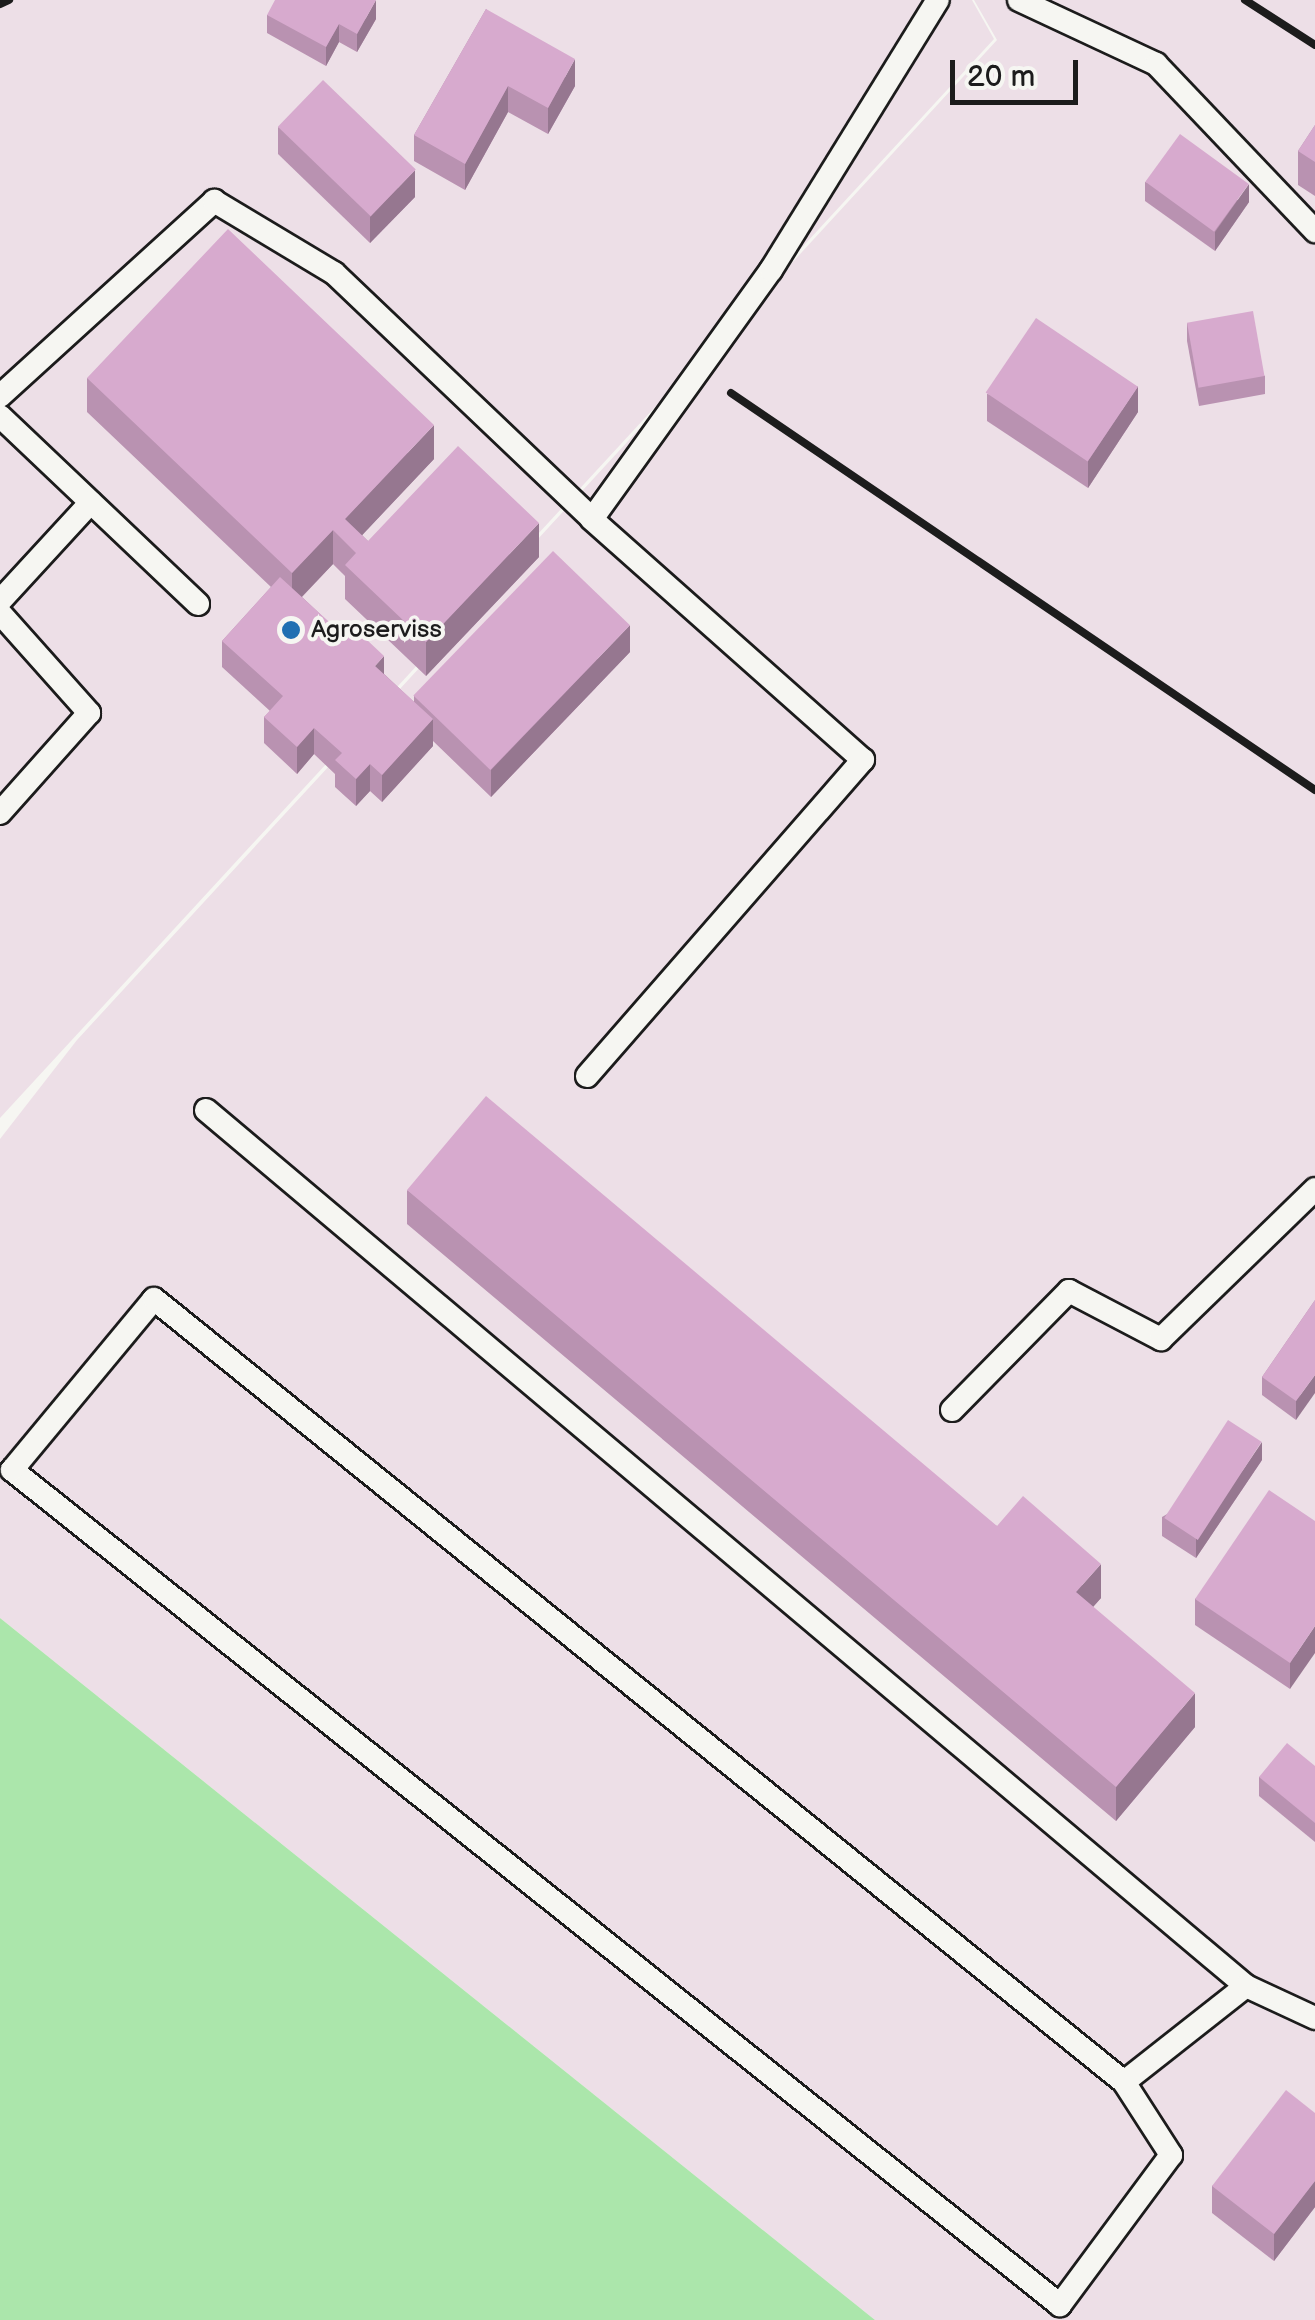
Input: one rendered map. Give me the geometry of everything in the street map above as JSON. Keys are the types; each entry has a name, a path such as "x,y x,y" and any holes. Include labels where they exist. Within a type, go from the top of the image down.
{"lane":[{"path":"592,519 771,270 938,0"},
{"path":"1019,0 1156,64 1315,232"},
{"path":"0,396 214,202 334,273 592,519 864,760 587,1076"},
{"path":"0,416 198,604"},
{"path":"0,601 90,502"},
{"path":"0,613 89,713 0,813"},
{"path":"206,1110 1246,1986 1315,2018"},
{"path":"952,1410 1069,1291 1161,1339 1315,1189"},
{"path":"154,1299 1124,2082 1171,2155 1060,2305 12,1470 154,1299"},
{"path":"1124,2082 1246,1986"}],"shaded area":[{"path":"0,0 972,0 994,39 0,1118"},
{"path":"974,0 1315,0 1315,2320 875,2320 0,1618 0,1139 77,1040 997,40"}],"green space":[{"path":"0,1618 875,2320 0,2320"}],"building":[{"path":"275,0 376,0 357,34 339,24 326,47 267,15"},
{"path":"486,9 575,59 548,108 508,86 465,164 414,135"},
{"path":"323,80 416,170 371,216 278,127"},
{"path":"1315,125 1315,162 1298,151"},
{"path":"1180,134 1249,184 1214,232 1145,182"},
{"path":"228,229 434,425 345,519 368,541 458,446 539,523 426,642 345,565 356,553 333,530 292,573 87,378"},
{"path":"1253,311 1264,376 1198,388 1187,323"},
{"path":"1036,318 1138,387 1088,461 986,393"},
{"path":"553,551 630,625 490,770 413,696"},
{"path":"280,577 340,632 349,623 384,656 375,666 433,719 382,775 370,764 356,779 335,760 342,753 314,728 297,747 264,717 283,696 222,641"},
{"path":"486,1096 997,1526 1023,1496 1101,1564 1076,1592 1195,1693 1116,1787 407,1190"},
{"path":"1315,1300 1315,1375 1296,1401 1262,1377"},
{"path":"1228,1420 1262,1442 1198,1540 1164,1518"},
{"path":"1269,1490 1315,1521 1315,1626 1290,1663 1195,1599"},
{"path":"1287,1743 1315,1766 1315,1823 1259,1777"},
{"path":"1286,2090 1315,2113 1315,2181 1274,2234 1212,2186"}],"railway":[{"path":"0,4 9,0"},
{"path":"1245,0 1315,45"},
{"path":"731,393 1315,790"}],"place":[{"name":"Agroserviss","path":"291,630"}]}
